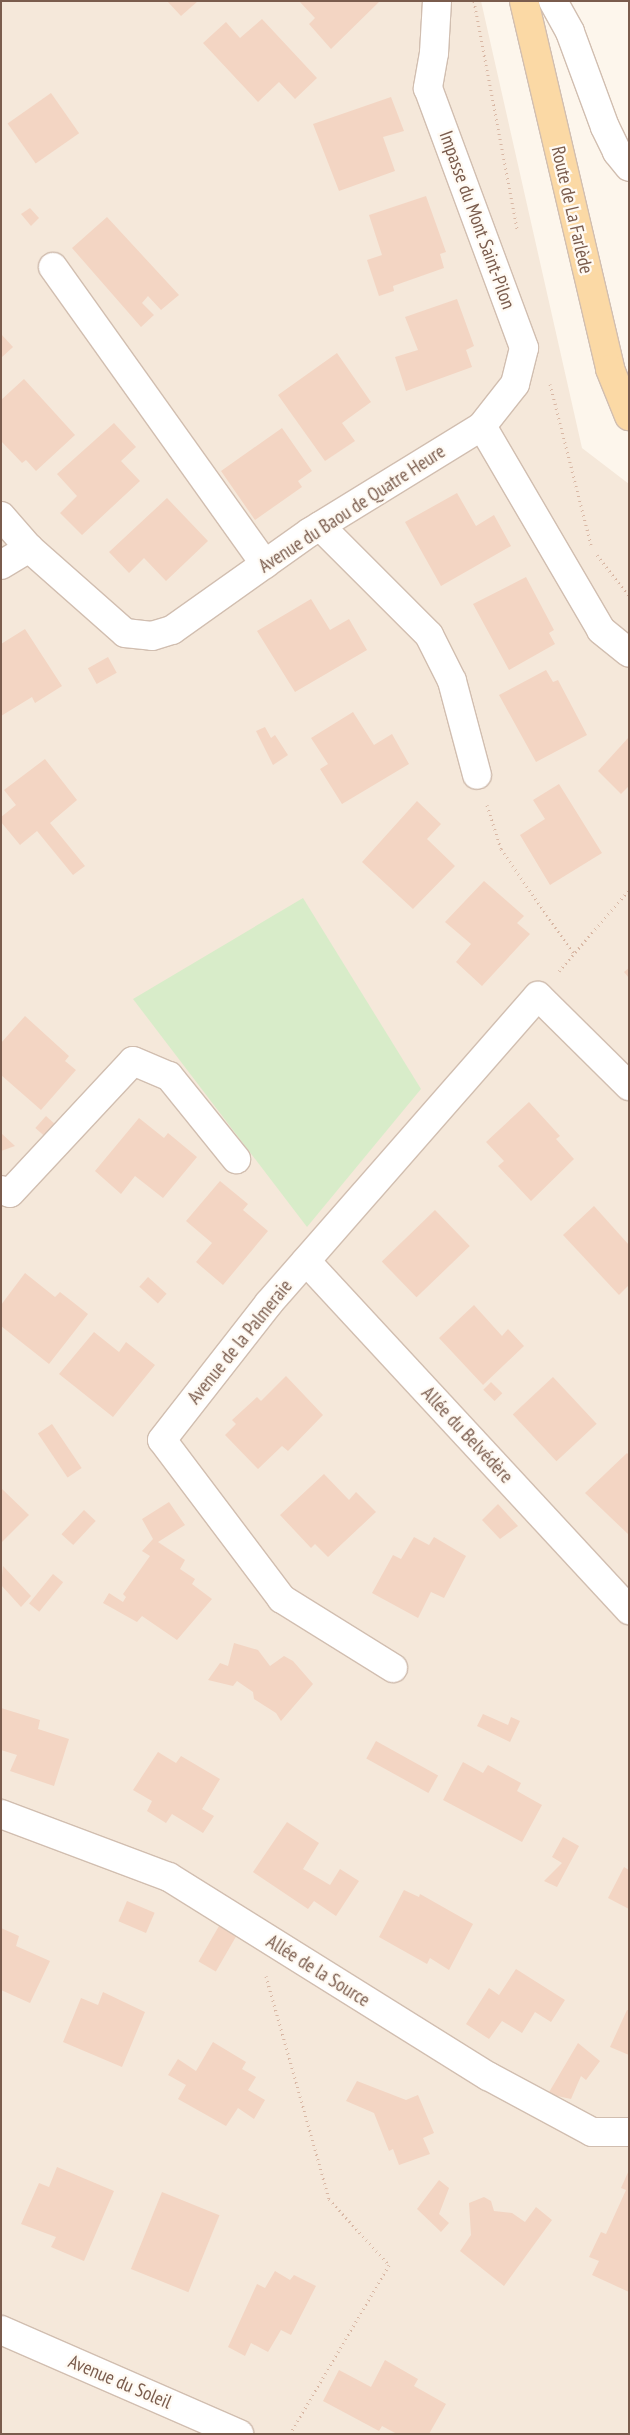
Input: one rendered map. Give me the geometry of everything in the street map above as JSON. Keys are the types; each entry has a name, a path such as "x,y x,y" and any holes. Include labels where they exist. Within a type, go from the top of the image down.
{"main road":[{"name":"Route de La Farlède","path":"524,1 610,369 629,416"}],"street":[{"name":"Impasse du Mont Saint-Pilon","path":"437,1 434,53 428,88 524,348 516,384 482,426"},
{"path":"553,1 570,32 605,127 617,152 629,166"},
{"path":"52,267 265,564"},
{"name":"Avenue du Baou de Quatre Heure","path":"1,516 29,548 125,633 152,636 172,630 320,526 482,426"},
{"path":"482,426 601,630 629,653"},
{"path":"320,526 429,635 452,681 477,775"},
{"path":"1,565 29,548"},
{"path":"538,996 629,1086"},
{"name":"Avenue de la Palmeraie","path":"393,1668 282,1599 162,1440 306,1261 538,996"},
{"path":"1,1190 10,1193 133,1061 169,1076 236,1159"},
{"name":"Allée du Belvédère","path":"306,1261 629,1610"},
{"name":"Allée de la Source","path":"1,1814 168,1877 488,2076 592,2132 629,2132"},
{"name":"Avenue du Soleil","path":"1,2330 239,2434"}],"path":[{"path":"477,775 501,850 574,954"},
{"path":"538,996 629,890"},
{"path":"253,1930 329,2199 389,2265 290,2434"}],"shaded area":[{"path":"1,1 481,1 582,448 629,484 629,2434 1,2434"}],"green space":[{"path":"303,898 421,1089 307,1227 133,999"}],"building":[{"path":"167,1 198,1 181,16"},
{"path":"299,1 380,1 331,49 309,24 315,18"},
{"path":"262,19 317,78 295,99 279,82 258,102 203,43 226,22 240,38"},
{"path":"51,93 79,133 36,164 8,123"},
{"path":"391,97 404,131 383,137 395,171 339,191 313,124"},
{"path":"426,196 446,252 440,254 444,268 393,286 394,291 379,296 367,260 382,255 369,215"},
{"path":"30,208 39,218 31,226 21,214"},
{"path":"107,217 179,295 161,310 148,296 142,303 154,315 141,327 72,248"},
{"path":"457,299 474,346 466,350 472,367 406,391 395,357 418,350 405,317"},
{"path":"1,334 13,347 1,358"},
{"path":"337,353 371,402 342,423 355,441 325,461 278,395"},
{"path":"24,379 75,435 36,471 26,460 22,463 1,441 1,400"},
{"path":"114,423 136,447 121,461 140,481 82,535 60,513 77,496 57,474"},
{"path":"282,428 312,471 298,481 302,487 255,520 221,471"},
{"path":"457,493 476,526 494,515 511,546 441,586 405,522"},
{"path":"167,498 208,541 166,581 144,558 129,573 109,552"},
{"path":"526,577 554,630 549,633 555,644 509,670 473,604"},
{"path":"311,599 330,630 349,619 367,650 295,692 257,631"},
{"path":"25,629 62,686 35,703 32,697 1,716 1,644"},
{"path":"108,657 117,673 97,684 88,668"},
{"path":"546,670 553,682 558,680 587,735 536,762 499,695"},
{"path":"353,712 374,745 392,734 409,764 342,804 320,769 328,764 311,738"},
{"path":"265,727 271,738 275,735 288,755 273,765 256,731"},
{"path":"629,737 629,786 621,794 598,771"},
{"path":"45,759 77,800 50,823 85,866 73,875 37,831 20,845 1,822 1,817 16,805 4,790"},
{"path":"559,784 602,853 550,885 520,835 545,819 533,800"},
{"path":"417,801 441,824 427,839 455,866 413,909 362,862"},
{"path":"484,881 524,916 517,923 530,934 482,986 456,962 471,944 445,922"},
{"path":"629,968 629,978 624,972"},
{"path":"25,1016 69,1056 65,1061 76,1070 41,1110 1,1075 1,1043"},
{"path":"529,1102 560,1136 556,1139 574,1159 531,1201 498,1166 504,1161 486,1142"},
{"path":"46,1116 56,1125 45,1137 35,1128"},
{"path":"139,1118 164,1138 168,1133 197,1157 163,1198 135,1176 121,1194 95,1171"},
{"path":"1,1133 15,1146 1,1151"},
{"path":"220,1181 248,1204 243,1210 268,1231 223,1285 196,1262 212,1243 186,1221"},
{"path":"594,1206 629,1245 629,1285 619,1295 563,1235"},
{"path":"435,1210 470,1246 417,1297 382,1261"},
{"path":"25,1273 55,1297 60,1292 88,1314 49,1364 1,1326 1,1305"},
{"path":"148,1277 167,1294 158,1303 139,1287"},
{"path":"474,1305 502,1336 508,1329 524,1346 483,1385 439,1338"},
{"path":"94,1332 119,1352 126,1342 155,1365 113,1417 59,1374"},
{"path":"286,1376 323,1415 288,1451 282,1446 258,1469 225,1435 236,1424 232,1420 257,1397 261,1401"},
{"path":"553,1377 597,1424 556,1461 513,1415"},
{"path":"491,1382 502,1393 495,1401 483,1390"},
{"path":"52,1424 82,1468 68,1477 38,1434"},
{"path":"627,1453 629,1455 629,1535 585,1493"},
{"path":"324,1474 349,1500 356,1492 376,1512 328,1557 315,1544 311,1548 280,1515"},
{"path":"1,1488 29,1515 2,1542 1,1541"},
{"path":"169,1502 185,1525 158,1542 185,1560 180,1569 195,1579 192,1584 212,1599 177,1640 142,1616 137,1622 103,1603 109,1593 123,1602 126,1597 123,1594 150,1556 142,1551 153,1539 142,1519"},
{"path":"498,1504 518,1526 500,1539 482,1520"},
{"path":"84,1510 96,1521 73,1545 61,1534"},
{"path":"414,1537 429,1545 434,1537 466,1556 444,1598 431,1592 418,1618 372,1593 393,1555 401,1559"},
{"path":"3,1566 31,1596 21,1607 1,1585"},
{"path":"53,1574 63,1582 39,1612 29,1604"},
{"path":"234,1643 258,1650 270,1666 284,1656 293,1661 313,1684 281,1721 276,1713 254,1699 253,1692 237,1681 233,1686 208,1680 220,1663 228,1666"},
{"path":"1,1708 40,1720 38,1729 69,1739 54,1786 10,1771 17,1755 1,1750"},
{"path":"483,1714 508,1725 511,1717 520,1721 510,1742 477,1726"},
{"path":"376,1741 438,1775 428,1793 366,1758"},
{"path":"158,1752 176,1763 181,1756 220,1779 202,1809 214,1816 203,1833 172,1814 166,1823 147,1811 152,1801 133,1790"},
{"path":"463,1762 483,1773 488,1765 521,1783 517,1791 542,1805 522,1842 443,1800"},
{"path":"287,1822 319,1843 303,1869 330,1885 340,1869 359,1881 336,1916 314,1901 308,1909 253,1872"},
{"path":"563,1837 579,1846 557,1887 544,1881 562,1863 552,1857"},
{"path":"624,1867 629,1870 629,1909 608,1898"},
{"path":"404,1890 419,1897 420,1894 473,1924 449,1970 430,1958 427,1964 379,1937"},
{"path":"127,1901 155,1913 146,1933 118,1921"},
{"path":"219,1926 236,1936 216,1972 198,1962"},
{"path":"1,1928 19,1936 16,1946 50,1961 30,2003 1,1990"},
{"path":"516,1969 565,2000 551,2022 535,2012 522,2033 502,2021 489,2039 466,2024 489,1988 499,1995"},
{"path":"103,1992 145,2012 122,2067 63,2042 81,1998 98,2005"},
{"path":"627,2010 629,2010 629,2055 610,2047"},
{"path":"213,2042 246,2062 242,2069 256,2077 248,2090 265,2100 254,2119 238,2108 226,2126 178,2099 186,2085 168,2075 178,2059 196,2071"},
{"path":"578,2043 600,2061 586,2080 581,2076 571,2099 548,2094"},
{"path":"357,2081 406,2100 418,2095 434,2133 423,2138 430,2154 399,2165 393,2149 389,2151 374,2113 346,2101"},
{"path":"57,2167 114,2191 84,2261 51,2247 56,2237 21,2224 39,2183 49,2187"},
{"path":"629,2170 629,2292 592,2275 599,2261 589,2257 601,2232 606,2234 626,2190 621,2188"},
{"path":"439,2180 449,2188 439,2214 449,2223 441,2232 417,2209"},
{"path":"162,2192 219,2215 188,2292 131,2269"},
{"path":"484,2197 491,2201 494,2211 512,2213 525,2222 536,2207 552,2220 504,2286 460,2251 471,2235 469,2203"},
{"path":"275,2271 290,2280 294,2275 316,2286 291,2335 281,2330 268,2352 251,2343 245,2356 228,2347 257,2284 265,2288"},
{"path":"385,2360 418,2379 414,2386 446,2404 429,2434 397,2434 382,2426 379,2431 323,2401 339,2370 371,2387"}]}
